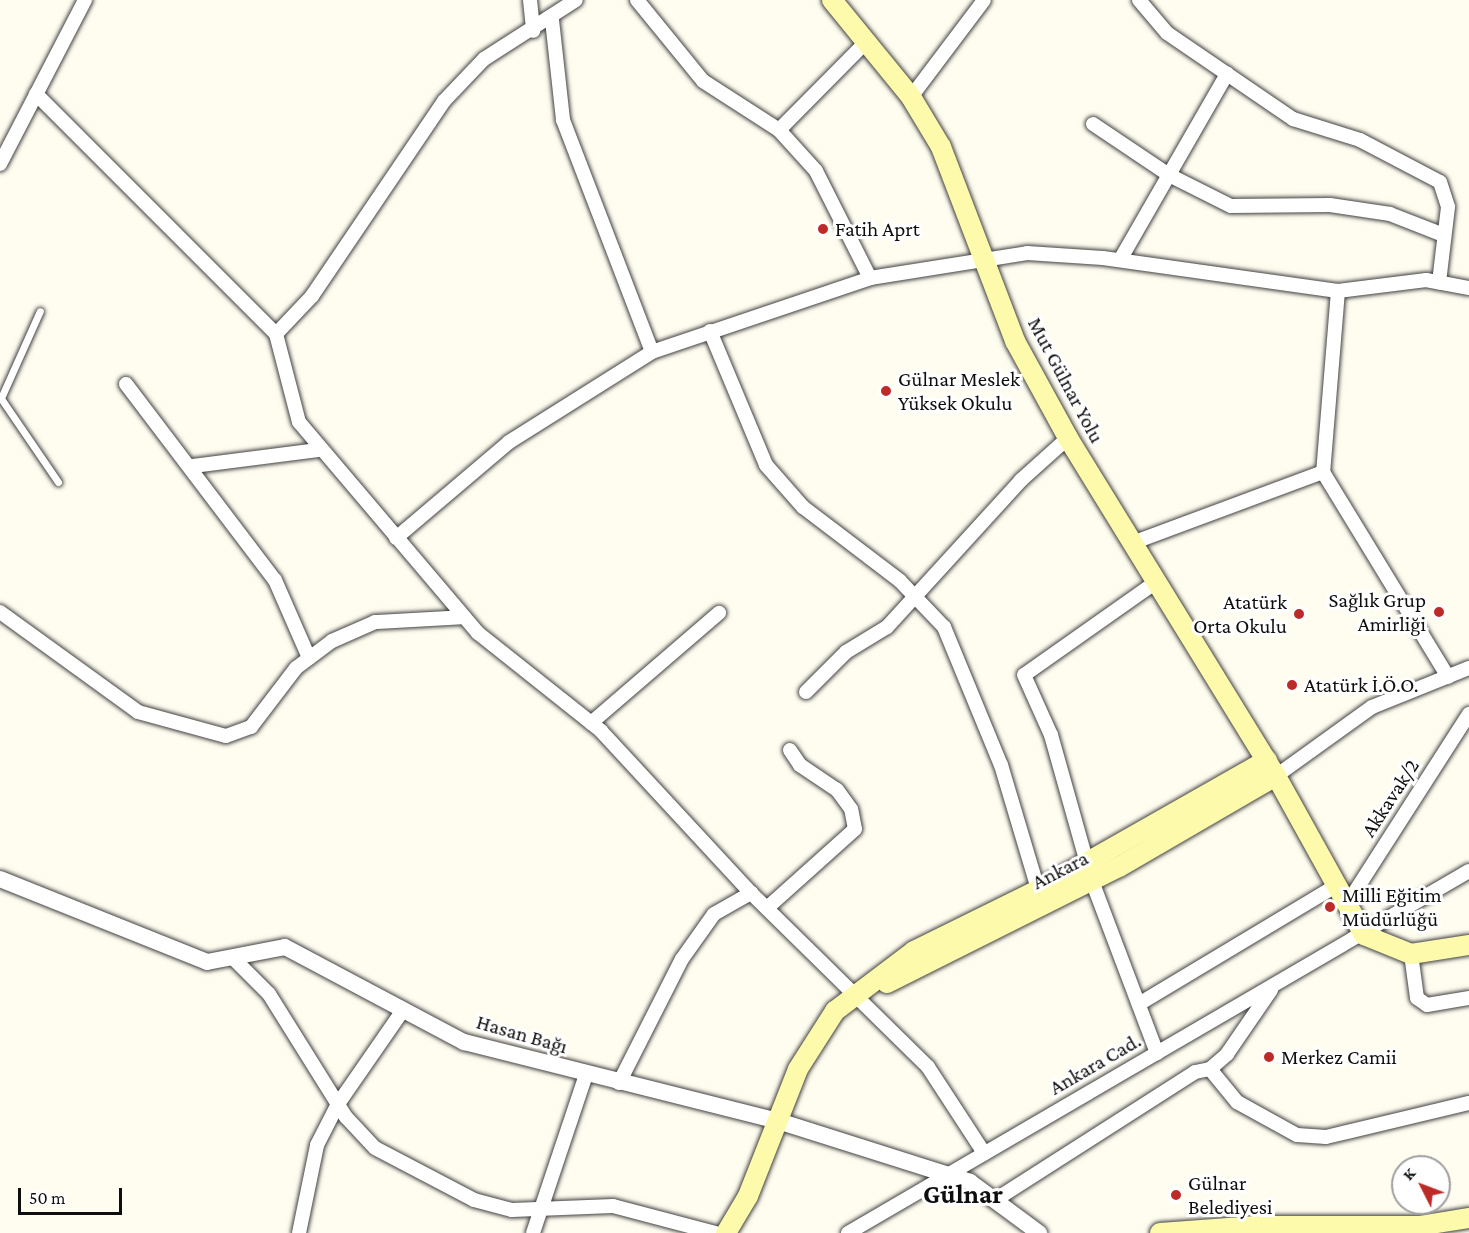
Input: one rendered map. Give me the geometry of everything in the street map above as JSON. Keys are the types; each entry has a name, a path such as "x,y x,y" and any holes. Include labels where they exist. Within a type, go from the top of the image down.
{"main road":[{"name":"Mut Gülnar Yolu","path":"838,2 911,97 940,147 1015,341 1068,438 1272,768 1364,935"},
{"name":"Ankara","path":"726,1233 748,1196 775,1120 798,1069 835,1011 859,996 914,951 1040,898 1272,768"},
{"path":"1364,935 1411,954 1469,945"},
{"path":"1160,1233 1256,1229 1401,1230 1469,1218"}],"street":[{"path":"0,164 85,0"},
{"path":"530,0 533,31"},
{"path":"276,334 318,286 444,101 484,59 552,20 576,0"},
{"path":"637,0 703,81 779,130 816,171 870,278"},
{"path":"911,97 984,0"},
{"path":"1139,0 1167,33 1293,119 1360,140 1440,182 1448,207 1442,234 1439,282"},
{"path":"552,20 563,120 651,352"},
{"path":"779,130 867,41"},
{"path":"1120,260 1227,75"},
{"path":"36,94 276,334 298,422 318,450 464,617 591,723 751,893 859,996 928,1067 984,1153"},
{"path":"1093,124 1169,175 1231,206 1330,205 1390,214 1442,234"},
{"path":"396,538 509,442 651,352 870,278 982,257 1027,253 1120,260 1338,291 1439,282 1469,288"},
{"path":"1338,291 1323,472 1448,677"},
{"path":"710,331 766,465 803,507 912,594 944,627 1001,765 1040,898"},
{"path":"126,384 193,466 275,580 309,658"},
{"path":"806,692 846,652 887,627 912,594 1068,438"},
{"path":"193,466 318,450"},
{"path":"1132,543 1323,472"},
{"path":"1156,582 1024,675 1051,735 1089,872 1156,1053"},
{"path":"0,612 138,712 226,736 251,727 309,658 375,622 464,617"},
{"path":"591,723 718,613"},
{"path":"1272,768 1372,707 1469,668"},
{"name":"Akkavak/2","path":"1347,904 1469,714"},
{"path":"767,908 855,828 851,809 837,790 800,765 790,750"},
{"name":"Ankara Cad.","path":"848,1233 1156,1053 1364,935 1469,871"},
{"name":"Hasan Bağı","path":"0,879 207,962 285,947 401,1013 464,1042 586,1075 775,1120 943,1177 970,1182 1039,1233"},
{"path":"1139,1004 1336,885"},
{"path":"619,1083 682,959 714,914 751,893"},
{"path":"1411,954 1417,998 1427,1005 1469,998"},
{"path":"232,957 269,994 338,1104 375,1148 474,1200 542,1211 613,1206 716,1233"},
{"path":"995,1200 1195,1072 1210,1069 1227,1054 1273,987"},
{"path":"299,1233 317,1145 338,1104 401,1013"},
{"path":"1210,1069 1237,1102 1297,1135 1326,1137 1469,1103"},
{"path":"533,1233 586,1075"}],"lane":[{"path":"40,311 0,397 58,482"}],"place":[{"name":"Fatih Aprt","path":"823,229"},
{"name":"Gülnar Meslek Yüksek Okulu","path":"886,391"},
{"name":"Sağlık Grup Amirliği","path":"1439,612"},
{"name":"Atatürk Orta Okulu","path":"1299,614"},
{"name":"Atatürk İ.Ö.O.","path":"1292,685"},
{"name":"Milli Eğitim Müdürlüğü","path":"1330,907"},
{"name":"Merkez Camii","path":"1269,1057"},
{"name":"Gülnar Belediyesi","path":"1176,1195"}],"district":[{"name":"Gülnar","path":"963,1195"}]}
